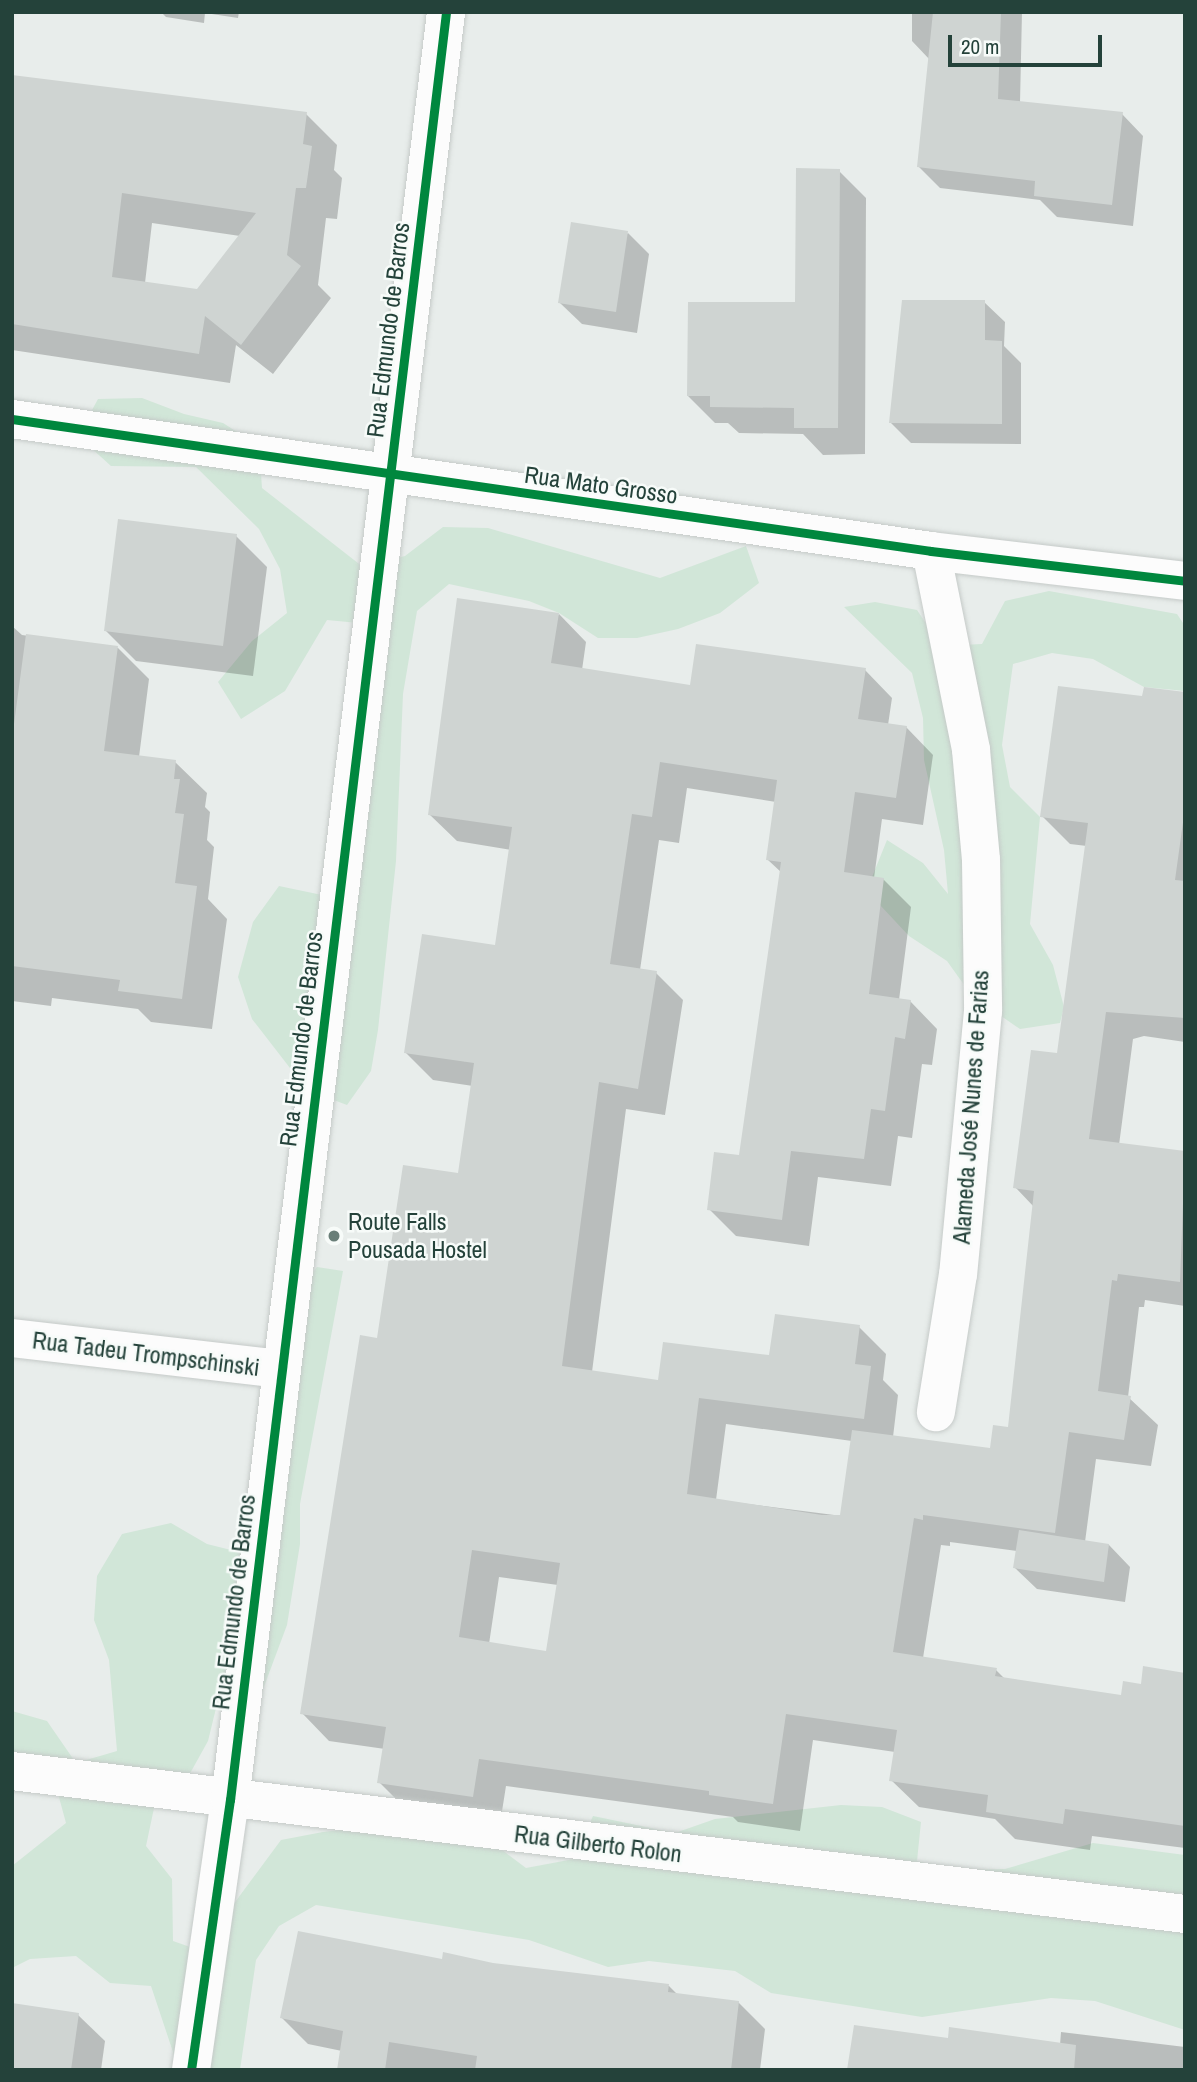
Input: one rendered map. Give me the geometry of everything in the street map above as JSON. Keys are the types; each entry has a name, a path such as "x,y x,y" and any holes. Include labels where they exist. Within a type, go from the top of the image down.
{"street":[{"name":"Rua Edmundo de Barros","path":"191,2070 230,1800 446,12"},
{"name":"Rua Mato Grosso","path":"12,419 931,551 1185,580"},
{"name":"Alameda José Nunes de Farias","path":"931,551 971,750 981,860 983,1011 958,1274 936,1412"},
{"name":"Rua Tadeu Trompschinski","path":"12,1338 280,1369"},
{"name":"Rua Gilberto Rolon","path":"12,1771 230,1800 1185,1914"}],"green space":[{"path":"142,398 184,414 223,423 259,446 262,488 363,567 405,556 443,527 488,528 660,578 746,546 759,583 720,613 678,629 637,638 598,638 559,613 529,601 449,584 417,611 403,694 396,861 378,1030 371,1071 347,1105 307,1090 252,1019 238,977 253,922 279,886 322,895 369,624 327,620 285,691 241,719 218,682 252,641 287,613 280,569 259,529 196,467 111,466 78,436 98,399"},
{"path":"1049,591 1177,614 1185,626 1185,691 1144,687 1093,659 1052,653 1013,664 1002,745 1010,787 1040,817 1030,924 1053,965 1064,1007 1060,1023 1020,1029 972,996 947,961 909,936 880,905 870,882 887,840 923,863 948,894 944,850 924,760 923,718 912,673 844,607 875,602 917,610 941,646 982,644 1005,601"},
{"path":"317,1267 343,1271 300,1504 300,1544 287,1625 259,1700 218,1700 208,1741 188,1777 154,1808 146,1846 172,1879 173,1941 210,1954 227,1913 281,1840 323,1832 368,1827 489,1840 526,1868 574,1859 593,1816 675,1833 715,1819 841,1805 882,1807 921,1822 917,1861 959,1870 1005,1869 1093,1843 1185,1855 1185,2030 1095,2001 1051,1998 922,2017 771,1993 735,1971 649,1961 608,1967 529,1940 316,1905 279,1926 256,1960 240,2070 179,2070 151,1986 110,1983 76,1956 30,1959 12,1968 12,1866 66,1823 54,1779 12,1771 12,1711 47,1721 76,1763 117,1751 109,1660 94,1620 97,1576 122,1534 171,1523 207,1544 247,1554 304,1283"}],"building":[{"path":"933,12 1001,12 998,99 1123,112 1112,205 1034,196 1035,181 917,167"},
{"path":"12,75 307,112 303,144 312,146 306,188 296,188 287,255 301,266 241,345 205,316 199,354 12,324","holes":["122,193 256,213 197,289 112,277"]},
{"path":"796,168 840,169 838,428 794,428 794,408 710,407 710,396 687,396 688,302 795,302"},
{"path":"571,222 628,231 616,312 558,303"},
{"path":"902,300 985,300 985,340 1002,341 1002,424 889,423"},
{"path":"118,519 237,534 223,646 104,631"},
{"path":"457,598 559,613 551,663 690,685 696,644 866,668 858,719 907,726 896,798 855,792 844,872 884,878 869,994 911,1000 905,1039 895,1037 885,1111 871,1109 864,1159 791,1151 782,1220 707,1210 714,1152 739,1155 781,862 766,860 777,780 660,762 652,817 632,814 610,964 657,971 638,1089 599,1082 562,1366 658,1380 663,1342 769,1355 775,1314 860,1325 855,1364 871,1366 864,1419 699,1398 687,1494 822,1515 840,1515 852,1430 990,1448 993,1425 1008,1427 1034,1191 1013,1188 1031,1050 1057,1053 1088,823 1040,817 1058,686 1142,696 1144,687 1185,692 1185,808 1175,880 1185,881 1185,1018 1106,1012 1089,1139 1185,1151 1180,1282 1118,1274 1117,1281 1112,1280 1098,1391 1131,1396 1124,1440 1069,1432 1055,1533 923,1515 923,1520 914,1518 893,1652 997,1668 995,1676 1121,1695 1123,1681 1141,1684 1143,1666 1185,1673 1185,1826 1065,1809 1063,1824 986,1812 988,1795 889,1781 897,1730 786,1714 773,1804 709,1795 709,1791 479,1759 473,1797 377,1783 386,1727 300,1714 360,1335 377,1338 403,1165 458,1173 474,1063 404,1053 422,934 495,945 512,827 428,815","holes":["472,1550 560,1563 546,1651 459,1637"]},
{"path":"26,634 118,646 104,751 176,760 174,779 180,779 175,813 184,814 175,883 197,886 182,999 118,991 120,980 12,966 12,739"},
{"path":"1019,1530 1109,1544 1104,1582 1013,1568"},
{"path":"298,1931 442,1959 443,1952 493,1963 669,1984 668,1992 739,2001 731,2070 475,2070 477,2056 389,2042 385,2070 337,2070 343,2031 280,2018"},
{"path":"12,2003 79,2013 71,2070 12,2070"},
{"path":"854,2025 948,2038 949,2027 1076,2045 1074,2070 847,2070"}],"cycle path":[{"path":"191,2070 230,1800 446,12"},
{"path":"12,419 931,551 1185,581"}],"place":[{"name":"Route Falls Pousada Hostel","path":"334,1236"}]}
